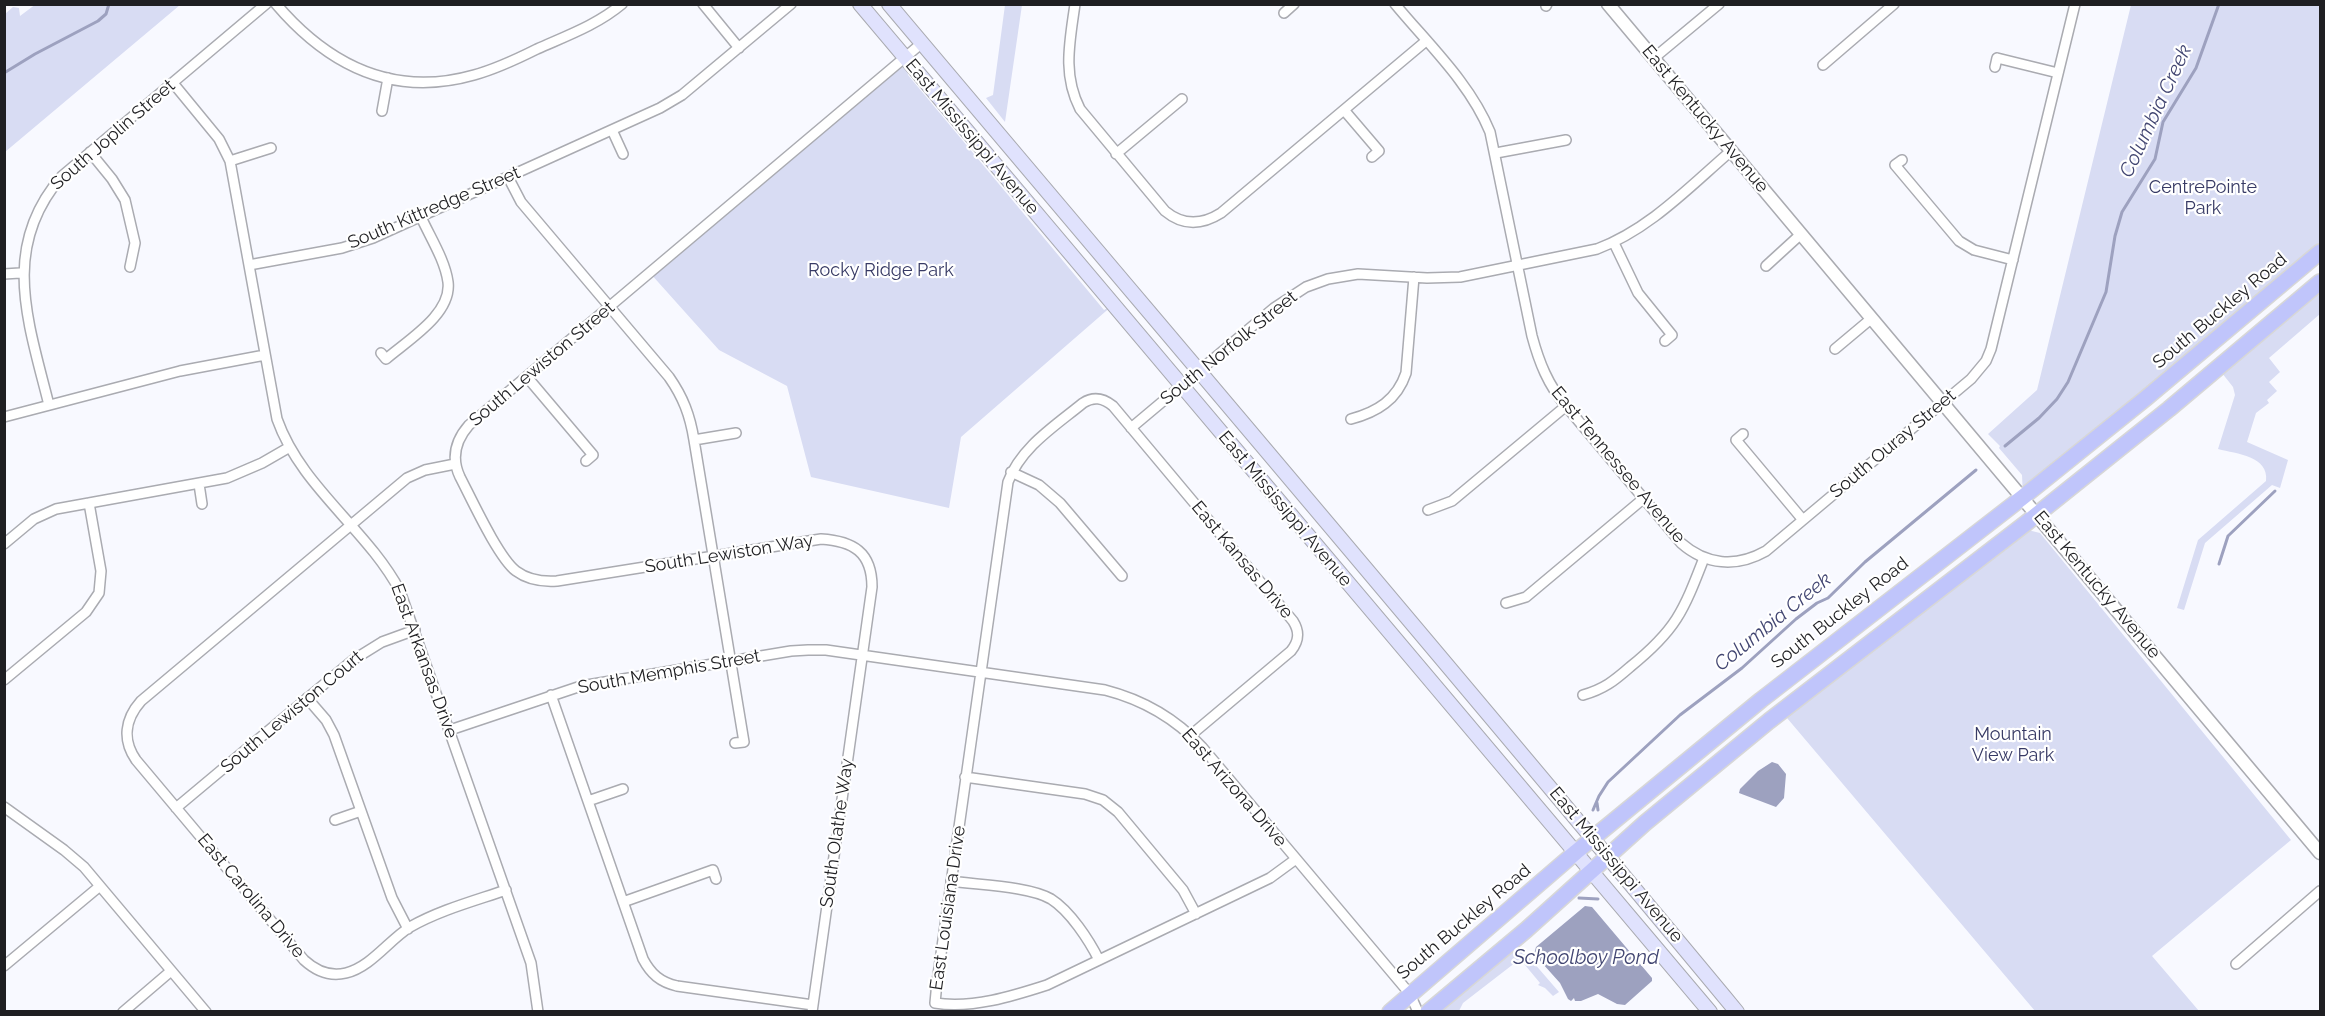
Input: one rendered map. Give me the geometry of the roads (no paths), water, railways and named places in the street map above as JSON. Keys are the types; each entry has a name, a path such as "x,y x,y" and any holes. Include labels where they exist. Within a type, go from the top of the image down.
{"main road":[{"name":"East Mississippi Avenue","path":"860,4 1710,1011"},
{"name":"East Mississippi Avenue","path":"889,4 1594,838 1737,1011"},
{"name":"South Buckley Road","path":"1390,1011 1576,852 1794,673 2023,497 2154,392 2320,252"},
{"path":"1426,1010 1768,722 2169,409 2320,282"},
{"path":"1402,1011 1409,1001 1410,994"}],"street":[{"name":"South Joplin Street","path":"49,405 24,306 20,273 26,234 36,208 52,186 90,152 266,4"},
{"path":"276,4 294,25 322,50 355,68 388,78 438,82 492,69 595,23 622,4"},
{"path":"703,4 740,48"},
{"name":"South Kittredge Street","path":"249,265 356,245 672,102 792,4"},
{"path":"1075,4 1068,58 1070,84 1080,109 1165,211 1180,220 1192,223 1212,219 1221,213 1425,41"},
{"path":"1284,13 1294,4"},
{"name":"East Tennessee Avenue","path":"1395,4 1478,105 1490,132 1538,357 1551,386 1681,543 1704,558"},
{"name":"East Kentucky Avenue","path":"1608,4 2320,853"},
{"path":"1654,58 1719,4"},
{"path":"1823,66 1894,4"},
{"name":"South Ouray Street","path":"1704,558 1736,562 1756,556 1803,520 1943,403 1978,372 1986,361 1991,349 2075,4"},
{"name":"South Lewiston Street","path":"455,464 455,451 462,433 922,43"},
{"path":"1995,67 1997,58 2058,73"},
{"path":"382,111 388,78"},
{"name":"East Arkansas Drive","path":"172,82 219,139 230,160 277,419 288,448 393,578 415,630 531,963 538,1011"},
{"path":"1116,154 1182,99"},
{"path":"1344,110 1379,151 1372,157"},
{"path":"612,130 623,154"},
{"path":"1496,153 1566,140"},
{"path":"230,160 271,148"},
{"name":"South Norfolk Street","path":"1131,428 1274,308 1306,287 1328,279 1358,274 1460,277 1578,254 1614,243 1647,224 1731,151"},
{"path":"90,152 112,179 125,200 135,243 130,267"},
{"path":"1902,160 1895,165 1959,241 1974,250 2013,260"},
{"path":"508,177 521,201 679,391 690,417 744,742 735,743"},
{"path":"381,352 386,359 439,313 452,297 445,270 421,217"},
{"path":"1766,266 1801,234"},
{"path":"1614,243 1638,293 1672,335 1665,341"},
{"path":"4,274 20,273"},
{"path":"1351,419 1373,413 1398,391 1403,381 1406,373 1414,277"},
{"path":"1835,349 1872,318"},
{"path":"4,417 180,371 265,355"},
{"path":"527,377 593,455 586,461"},
{"path":"980,672 1005,493 1011,472 1030,447 1089,400 1098,398 1106,400 1131,428"},
{"path":"1428,510 1452,501 1566,406"},
{"name":"East Kansas Drive","path":"1131,428 1298,629 1297,643 1291,651 1191,735"},
{"path":"694,440 736,433"},
{"path":"1743,434 1736,440 1803,520"},
{"path":"4,544 34,519 45,513 199,484 242,472 288,448"},
{"path":"176,808 132,755 123,729 141,701 413,474 455,464"},
{"name":"South Lewiston Way","path":"455,464 502,555 523,580 556,581 820,539 836,540 853,546 865,558 872,576 862,656"},
{"path":"1011,472 1039,485 1060,503 1122,576"},
{"path":"199,484 202,504"},
{"path":"1506,603 1526,597 1643,499"},
{"path":"4,680 86,612 103,595 89,503"},
{"path":"1583,695 1604,689 1664,639 1685,606 1704,558"},
{"name":"South Lewiston Court","path":"176,808 366,650 415,630"},
{"name":"South Memphis Street","path":"450,730 593,683 731,660 808,650 894,660"},
{"name":"South Olathe Way","path":"813,1008 862,656"},
{"name":"East Arizona Drive","path":"894,660 1105,690 1122,694 1155,708 1191,735 1426,1010"},
{"name":"East Louisiana Drive","path":"980,672 936,1003 960,1005 1022,993 1047,985 1270,878 1296,859"},
{"path":"551,695 648,968 665,983 813,1008"},
{"path":"307,698 332,728 392,898 408,929"},
{"path":"965,777 1085,794 1103,800 1118,812 1183,890 1196,914"},
{"path":"588,801 623,789"},
{"name":"East Carolina Drive","path":"176,808 304,960 332,978 358,969 408,929 436,915 506,890"},
{"path":"4,820 9,810 74,858 206,1011"},
{"path":"335,820 361,811"},
{"path":"623,902 713,870 716,879"},
{"path":"951,881 1031,892 1051,899 1064,910 1086,936 1099,960"},
{"path":"4,966 99,886"},
{"path":"2236,964 2320,891"},
{"path":"123,1011 171,970"},
{"name":"East Arizona Drive","path":"1410,994 1426,1010"}],"water":[{"path":"1772,762 1778,764 1786,774 1784,798 1776,807 1739,793 1740,789 1758,771"},
{"name":"Schoolboy Pond","path":"1585,906 1592,907 1652,978 1652,981 1625,1005 1617,1004 1598,994 1581,1001 1575,1001 1574,998 1571,1001 1560,983 1534,954 1536,947"}],"waterway":[{"path":"4,73 98,21 106,14 109,4"},
{"name":"Columbia Creek","path":"2005,446 2039,418 2057,399 2068,382 2106,292 2115,236 2122,212 2155,159 2163,122 2196,68 2219,4"},
{"name":"Columbia Creek","path":"1593,810 1608,782 1680,715 1742,668 1796,619 1817,603 1828,598 1865,562 1976,470"},
{"path":"2219,564 2228,536 2275,491"},
{"name":"Columbia Creek","path":"1597,803 1598,810"},
{"name":"Columbia Creek","path":"1579,898 1598,899"}],"park label":[{"name":"CentrePointe Park","path":"2203,198"},
{"name":"Rocky Ridge Park","path":"881,271"},
{"name":"Mountain View Park","path":"2013,745"}]}
